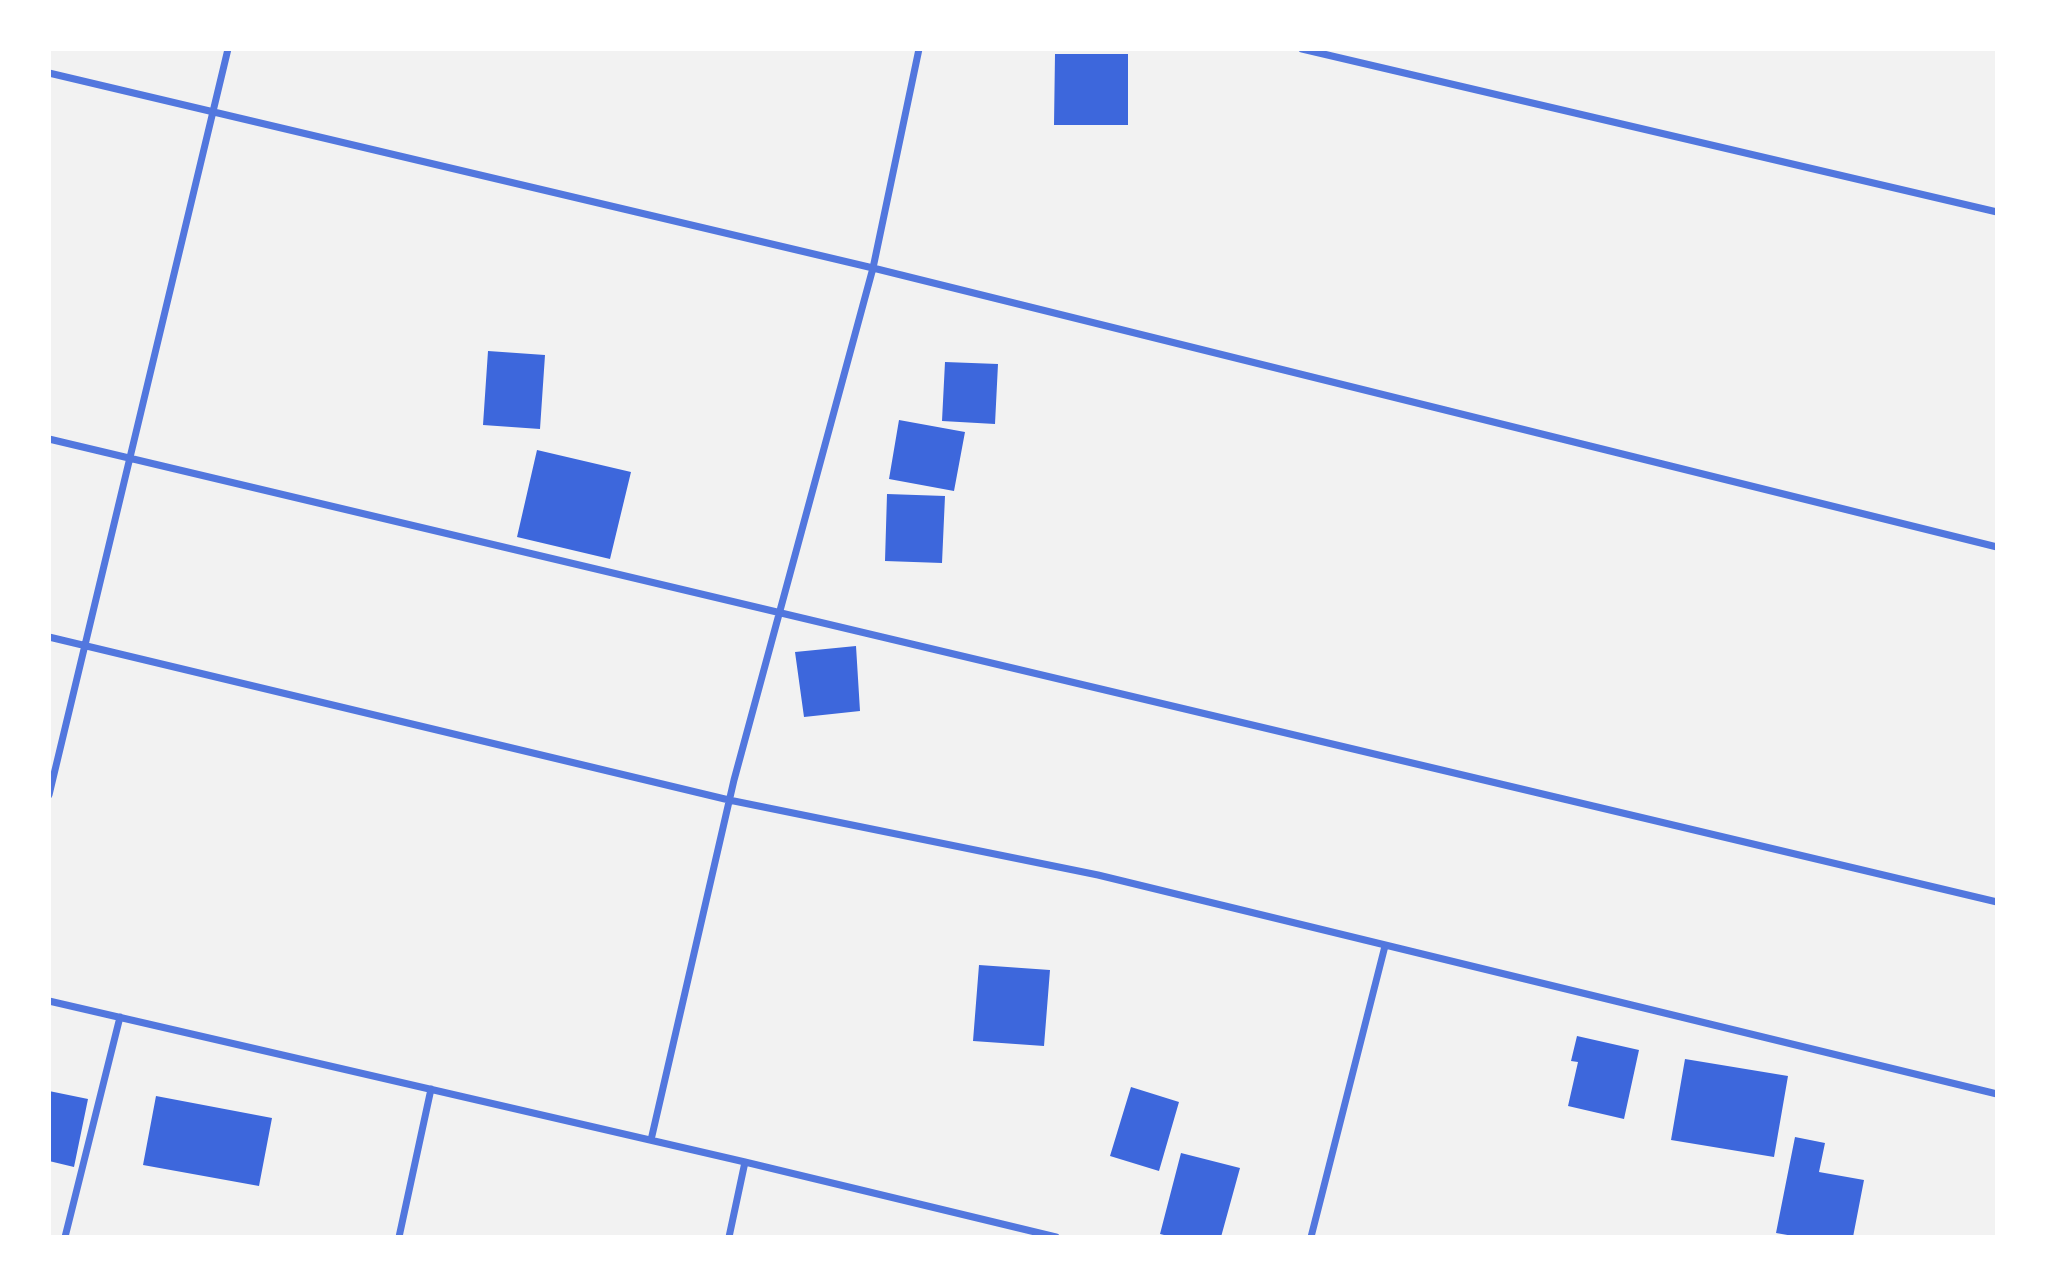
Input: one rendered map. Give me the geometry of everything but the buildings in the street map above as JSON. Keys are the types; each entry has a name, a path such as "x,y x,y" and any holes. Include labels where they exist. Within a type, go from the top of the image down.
{"street":[{"path":"49,795 228,49"},
{"path":"651,1140 729,800 873,268 919,49"},
{"path":"1301,49 1997,212"},
{"path":"49,73 873,268 1997,547"},
{"path":"49,439 1997,902"},
{"path":"49,637 729,800 1098,876 1997,1094"},
{"path":"1311,1237 1385,946"},
{"path":"49,1001 746,1162 1055,1237"},
{"path":"65,1237 120,1017"},
{"path":"399,1237 431,1089"},
{"path":"729,1237 746,1162"}]}
